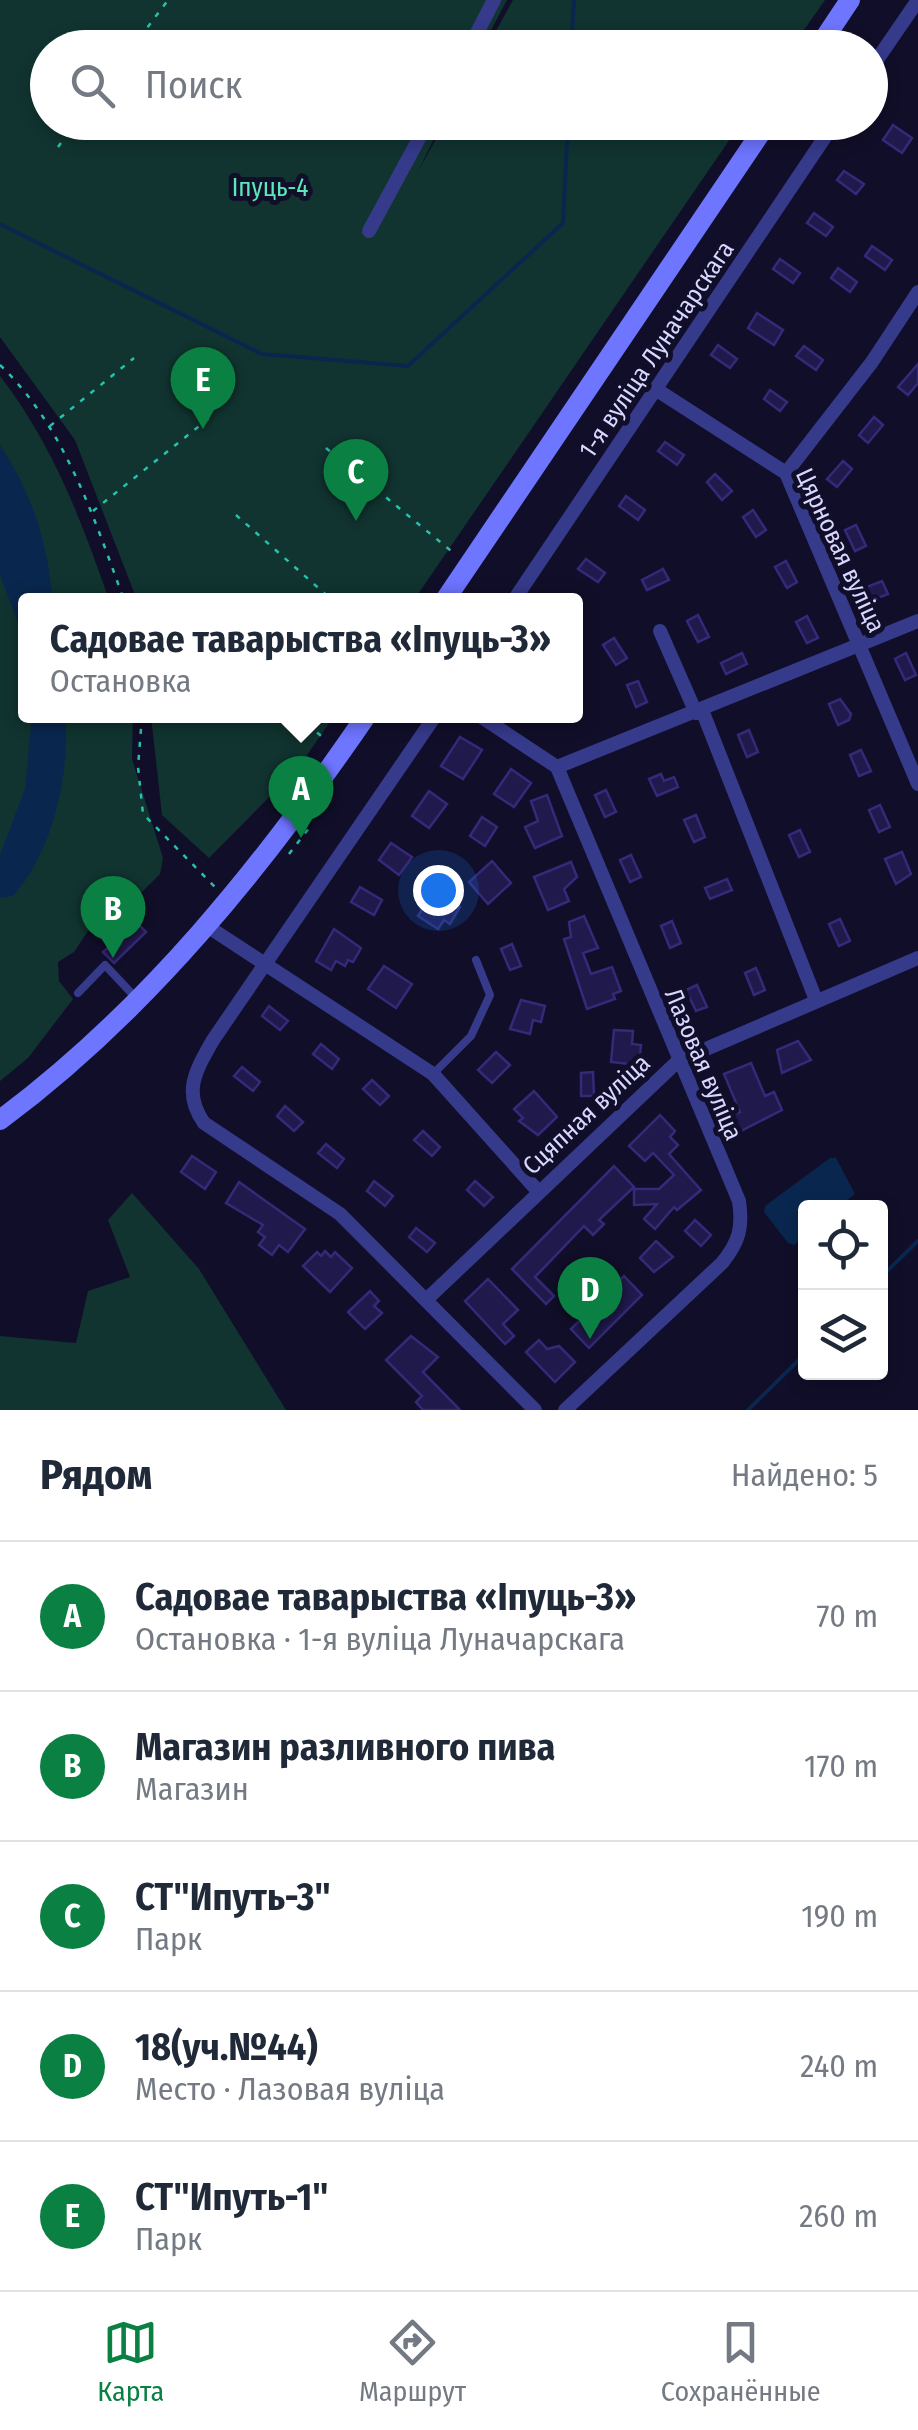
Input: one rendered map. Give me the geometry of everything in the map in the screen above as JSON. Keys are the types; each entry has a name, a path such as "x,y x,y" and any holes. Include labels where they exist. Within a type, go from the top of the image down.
{"street":[{"path":"478,30 494,0"},
{"path":"830,30 850,0"},
{"path":"888,44 918,0"},
{"path":"370,231 418,140"},
{"path":"450,593 756,140"},
{"name":"1-я вуліца Луначарскага","path":"519,593 823,140"},
{"path":"786,473 872,362 918,292"},
{"name":"Цярновая вуліца","path":"656,390 786,473 918,784"},
{"path":"491,723 557,767 918,621"},
{"path":"660,630 699,711 816,1000"},
{"path":"0,1120 66,1066 206,926 361,723"},
{"path":"430,723 196,1070 192,1100 204,1123 340,1214 534,1410"},
{"name":"Лазовая вуліца","path":"557,767 739,1202 740,1236 722,1262 565,1410"},
{"path":"206,926 433,1074 537,1190"},
{"name":"Сцяпная вуліца","path":"426,1300 537,1190 678,1060 918,958"}],"lane":[{"path":"433,1074 471,1036 490,995 476,960"},
{"path":"78,993 105,965 136,998"}],"path":[{"path":"146,30 168,0"},
{"path":"58,147 63,140"},
{"path":"48,428 134,358"},
{"path":"0,364 48,428 92,512 121,593"},
{"path":"92,512 213,415"},
{"path":"326,448 470,566"},
{"path":"236,515 324,593"},
{"path":"141,723 138,767 143,814 228,900"},
{"path":"305,723 340,753"},
{"path":"289,854 312,824"}],"green space":[{"name":"Іпуць-4","path":"0,0 507,0 491,30 30,30 30,140 434,140 417,173 435,140 729,140 419,593 134,593 75,440 0,337"},
{"path":"513,0 825,0 804,30 496,30"},
{"path":"0,376 64,483 107,593 18,593 18,723 133,723 132,759 163,858 160,874 134,900 94,922 74,952 58,962 59,981 73,999 28,1058 0,1081"},
{"path":"152,723 329,723 298,768 209,858 162,815"},
{"path":"132,1193 199,1269 286,1410 0,1410 0,1336 76,1343 88,1291 130,1277 108,1220"}],"water":[{"path":"0,445 29,500 42,539 51,593 18,593 18,623 0,575"},
{"path":"31,723 65,723 65,762 48,835 27,879 13,896 0,898 0,855 25,789"},
{"path":"830,1158 836,1158 855,1194 847,1200 798,1200 798,1241 794,1245 788,1243 764,1212 765,1206"}],"building":[{"path":"893,125 912,138 902,153 883,140 888,140"},
{"path":"844,171 864,184 856,194 837,180"},
{"path":"814,213 833,227 826,236 807,223"},
{"path":"872,246 892,260 885,270 865,256"},
{"path":"780,259 800,273 793,283 773,269"},
{"path":"838,268 857,282 850,292 831,278"},
{"path":"757,313 783,330 774,345 748,328"},
{"path":"718,345 737,359 730,368 711,355"},
{"path":"804,346 823,360 816,370 796,356"},
{"path":"918,364 918,383 908,395 898,387"},
{"path":"770,390 787,402 780,411 764,399"},
{"path":"874,417 883,425 868,443 859,435"},
{"path":"665,442 684,455 677,465 658,451"},
{"path":"843,461 852,469 837,487 827,479"},
{"path":"715,474 732,491 722,500 707,482"},
{"path":"626,496 645,510 638,520 619,506"},
{"path":"753,510 766,530 756,537 743,517"},
{"path":"856,525 866,546 855,551 845,530"},
{"path":"586,559 605,573 598,582 578,569"},
{"path":"786,561 797,582 787,588 775,567"},
{"path":"663,569 669,580 647,590 642,580"},
{"path":"882,581 888,594 873,600 867,587"},
{"path":"698,615 709,637 698,642 687,621"},
{"path":"807,616 818,638 807,643 796,622"},
{"path":"614,638 627,658 616,665 603,645"},
{"path":"742,653 747,664 726,674 721,663"},
{"path":"906,653 916,675 905,680 895,659"},
{"path":"638,681 647,702 636,707 627,685"},
{"path":"840,699 851,714 849,720 838,725 829,704"},
{"path":"749,730 758,752 747,757 738,735"},
{"path":"460,737 482,750 463,779 441,766"},
{"path":"861,750 871,771 859,776 850,755"},
{"path":"511,769 531,783 514,807 494,794"},
{"path":"661,774 664,781 674,777 678,787 657,796 649,779"},
{"path":"606,790 616,812 605,817 595,795"},
{"path":"429,791 447,804 429,828 412,816"},
{"path":"547,795 562,836 535,848 525,827 538,821 531,801"},
{"path":"880,805 890,827 879,832 869,810"},
{"path":"696,815 705,837 694,842 684,820"},
{"path":"482,817 497,827 485,846 470,836"},
{"path":"800,830 810,852 799,857 789,835"},
{"path":"391,843 412,857 399,875 379,860"},
{"path":"902,852 911,874 896,884 885,859"},
{"path":"631,855 641,877 630,882 620,860"},
{"path":"492,861 511,883 488,904 469,882"},
{"path":"571,862 577,877 564,889 569,901 548,910 534,877"},
{"path":"727,879 732,890 710,899 705,888"},
{"path":"360,887 382,900 374,915 351,902"},
{"path":"434,891 460,907 450,924 444,920 438,929 418,916"},
{"path":"129,915 146,932 114,963 103,952 110,946 103,940"},
{"path":"584,916 598,948 583,953 591,974 612,967 621,991 613,994 615,999 587,1009 564,939 571,937 569,922"},
{"path":"840,919 850,941 839,946 829,924"},
{"path":"672,921 681,943 670,948 661,926"},
{"path":"334,929 361,948 353,962 348,960 345,966 336,961 331,970 316,961"},
{"path":"512,944 521,966 510,970 501,949"},
{"path":"384,966 412,984 396,1008 368,989"},
{"path":"756,968 765,990 754,995 745,973"},
{"path":"697,985 707,1007 696,1011 686,990"},
{"path":"521,1000 545,1006 541,1022 533,1020 530,1034 510,1029"},
{"path":"269,1006 288,1021 280,1030 262,1016"},
{"path":"614,1030 633,1031 632,1044 641,1045 639,1065 611,1062"},
{"path":"798,1041 811,1060 782,1073 777,1050"},
{"path":"321,1044 339,1059 332,1069 313,1054"},
{"path":"496,1052 510,1065 492,1083 478,1070"},
{"path":"751,1063 765,1096 774,1092 782,1110 737,1133 729,1116 740,1112 724,1074"},
{"path":"242,1067 260,1082 253,1091 234,1076"},
{"path":"593,1072 594,1096 581,1096 581,1073"},
{"path":"372,1080 389,1096 380,1105 363,1089"},
{"path":"534,1091 557,1117 538,1135 519,1121 523,1118 514,1109"},
{"path":"285,1106 303,1122 294,1131 277,1116"},
{"path":"660,1115 675,1131 670,1137 678,1145 669,1154 701,1190 677,1210 674,1207 655,1229 644,1219 657,1204 634,1205 634,1189 659,1189 674,1175 653,1153 645,1161 629,1146"},
{"path":"423,1131 440,1147 432,1156 414,1140"},
{"path":"326,1144 344,1159 337,1168 318,1153"},
{"path":"192,1156 216,1172 205,1189 181,1172"},
{"path":"614,1166 634,1187 599,1220 604,1224 593,1235 584,1226 535,1277 554,1296 546,1304 512,1269"},
{"path":"374,1181 393,1196 385,1206 367,1191"},
{"path":"475,1181 493,1197 484,1206 467,1190"},
{"path":"239,1182 305,1229 288,1252 279,1245 272,1255 259,1245 265,1237 258,1232 263,1225 226,1203"},
{"path":"695,1220 711,1235 701,1246 685,1231"},
{"path":"416,1228 435,1243 427,1252 409,1237"},
{"path":"656,1241 673,1257 654,1272 640,1258"},
{"path":"325,1251 331,1257 335,1252 352,1268 330,1292 303,1266 317,1252 321,1256"},
{"path":"577,1274 586,1283 574,1294 565,1285"},
{"path":"624,1276 642,1295 589,1348 571,1329 588,1312 596,1320 612,1305 603,1296"},
{"path":"488,1279 518,1310 503,1324 514,1336 505,1344 465,1301"},
{"path":"370,1291 379,1301 374,1306 382,1313 365,1329 348,1312"},
{"path":"411,1336 438,1357 423,1372 460,1410 423,1410 416,1402 422,1396 386,1360"},
{"path":"539,1340 547,1349 559,1346 575,1362 555,1382 526,1352"}],"waterway":[{"path":"572,30 574,0"},
{"path":"0,224 262,354 408,366 563,223 567,140"},
{"path":"888,1270 918,1241"},
{"path":"748,1410 798,1361"}],"place":[{"name":"СТ\"Ипуть-1\"","path":"203,429"},
{"name":"СТ\"Ипуть-3\"","path":"356,521"},
{"name":"Садовае таварыства «Іпуць-3»","path":"301,838"},
{"name":"Магазин разливного пива","path":"113,958"},
{"name":"18(уч.№44)","path":"590,1339"}]}
